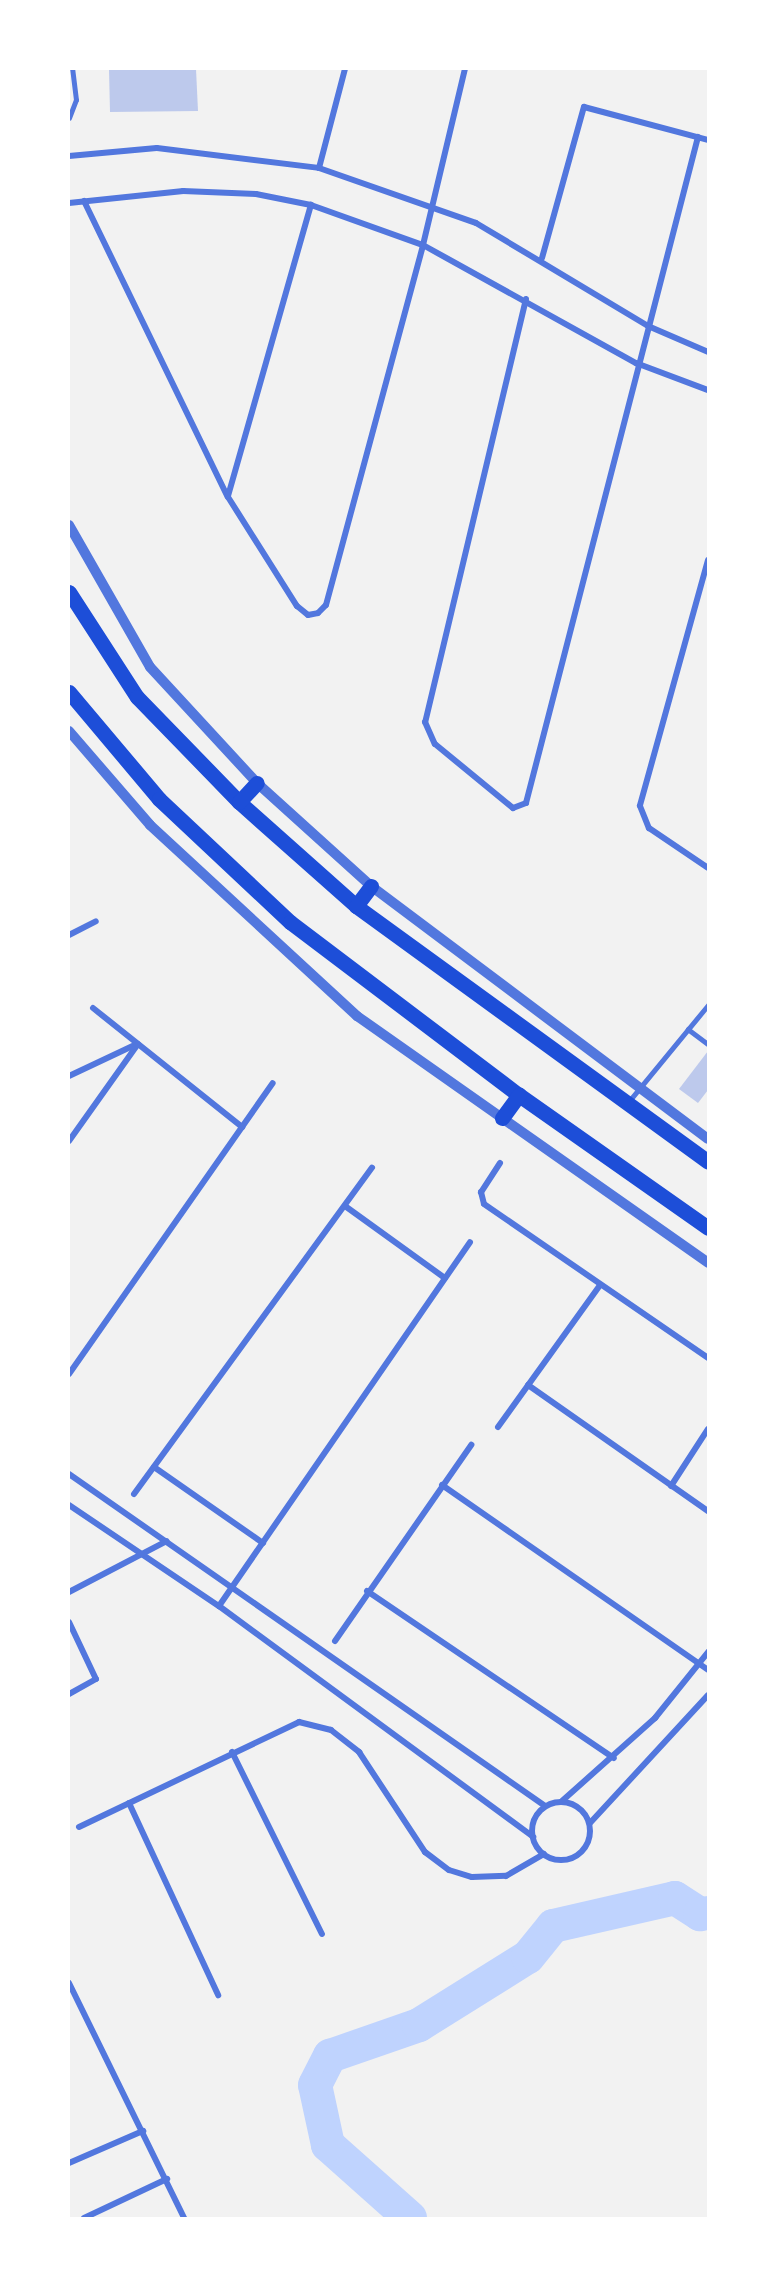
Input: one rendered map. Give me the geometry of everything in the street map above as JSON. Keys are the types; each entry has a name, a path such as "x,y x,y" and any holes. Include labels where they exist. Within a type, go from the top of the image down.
{"highway":[{"path":"69,592 137,697 239,802 356,906 708,1162"},
{"path":"69,692 159,799 290,922 519,1095 708,1228"},
{"path":"239,802 257,783"},
{"path":"356,906 371,886"},
{"path":"502,1118 519,1095"}],"street":[{"path":"319,168 345,69"},
{"path":"84,201 228,497 297,606 308,615 318,613 326,605 434,205 465,69"},
{"path":"542,258 584,107 708,140"},
{"path":"526,299 425,722 435,744 513,808 526,803 636,363 698,137"},
{"path":"69,156 157,148 220,151 319,168 434,205 542,258 648,326 708,352"},
{"path":"69,203 183,191 256,194 311,205 423,245 526,299 636,363 708,390"},
{"path":"228,497 311,205"},
{"path":"69,525 150,667 257,783 371,886 708,1139"},
{"path":"708,560 640,806 649,828 708,868"},
{"path":"69,731 150,825 257,928 357,1016 708,1263"},
{"path":"69,935 96,921"},
{"path":"93,1008 242,1127"},
{"path":"69,1076 138,1044"},
{"path":"69,1141 138,1044"},
{"path":"69,1373 273,1083"},
{"path":"500,1163 481,1192 484,1204 600,1286 708,1358"},
{"path":"134,1494 372,1168"},
{"path":"345,1206 445,1278"},
{"path":"219,1606 470,1242"},
{"path":"498,1427 600,1286"},
{"path":"528,1385 708,1511"},
{"path":"671,1486 708,1429"},
{"path":"335,1641 471,1445"},
{"path":"154,1467 262,1543"},
{"path":"69,1474 545,1806"},
{"path":"442,1485 708,1670"},
{"path":"69,1505 145,1554 219,1606 533,1837 544,1854"},
{"path":"69,1592 167,1541"},
{"path":"368,1591 614,1758"},
{"path":"69,1622 96,1678 69,1694"},
{"path":"533,1837 534,1820 545,1806 562,1801 614,1758 701,1664 708,1652"},
{"path":"79,1827 299,1722 331,1730 359,1752 425,1852 448,1870 472,1877 506,1876 544,1854 573,1858 588,1844 590,1824 708,1695"},
{"path":"232,1752 322,1934"},
{"path":"562,1801 579,1807 590,1824"},
{"path":"129,1803 218,1995"},
{"path":"69,1983 167,2179 184,2218"},
{"path":"69,2163 143,2131"},
{"path":"84,2218 167,2179"}],"lane":[{"path":"69,118 76,100 72,69"},
{"path":"627,1104 708,1005"},
{"path":"688,1029 708,1044"}],"building":[{"path":"109,69 196,69 198,111 110,112"},
{"path":"708,1051 708,1090 698,1103 679,1089"}],"waterway":[{"path":"410,2218 328,2145 315,2085 330,2056 419,2025 528,1957 553,1926 675,1898 700,1914 708,1913"}]}
